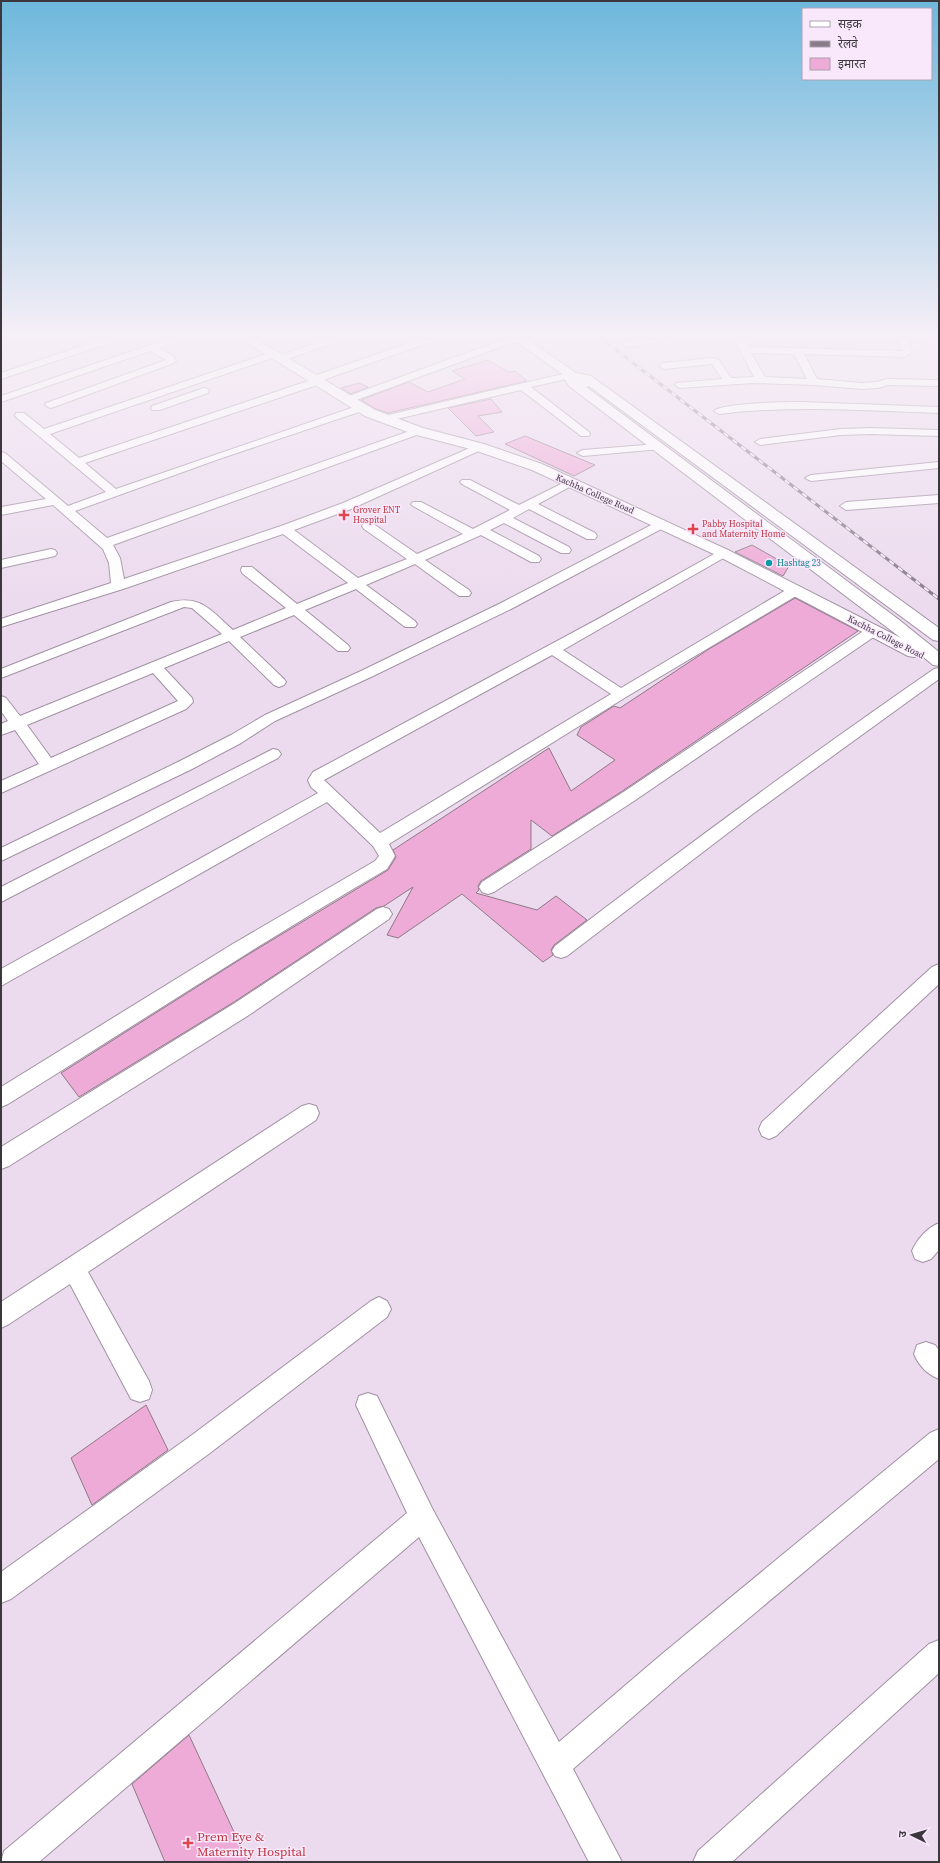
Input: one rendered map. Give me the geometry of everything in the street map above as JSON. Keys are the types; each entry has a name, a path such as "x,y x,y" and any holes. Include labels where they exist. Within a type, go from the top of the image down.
{"street":[{"path":"34,426 115,494"},
{"path":"43,433 66,426"},
{"path":"78,462 182,426"},
{"path":"67,510 307,426"},
{"name":"Kachha College Road","path":"404,426 510,456 537,467 569,484 723,553 939,664"},
{"path":"575,426 585,434"},
{"path":"629,426 892,623 939,661"},
{"path":"639,426 939,646"},
{"path":"652,426 939,636"},
{"path":"105,543 187,515 418,431"},
{"path":"760,442 841,432 871,431 939,433"},
{"path":"1,623 118,586 285,529 346,506 480,447"},
{"path":"583,453 657,447"},
{"path":"1,455 6,465 56,501 105,543 116,561 118,586"},
{"path":"811,478 939,464"},
{"path":"466,482 591,536"},
{"path":"1,730 417,559 477,532 569,484"},
{"path":"846,506 939,499"},
{"path":"1,511 56,501"},
{"path":"417,504 534,559"},
{"path":"504,518 565,550"},
{"path":"1,855 186,765 236,739 270,718 373,671 506,606 660,524"},
{"path":"368,526 464,593"},
{"path":"285,529 410,624"},
{"path":"1,564 51,553"},
{"path":"1,1098 260,935 381,865 386,856 379,842 316,783 319,776 603,622 723,553"},
{"path":"247,570 343,648"},
{"path":"379,842 621,694 796,590"},
{"path":"1,674 184,603 196,605 231,635 279,682"},
{"path":"488,887 615,805 873,631"},
{"path":"552,649 621,694"},
{"path":"1,787 182,706 186,702 185,698 155,667"},
{"path":"561,951 700,844 868,721 939,672"},
{"path":"1,701 49,766"},
{"path":"1,895 273,754"},
{"path":"1,978 329,794"},
{"path":"1,1159 242,1009 383,914"},
{"path":"769,1128 939,972"},
{"path":"1,1316 309,1113"},
{"path":"923,1251 939,1234"},
{"path":"74,1268 140,1390"},
{"path":"1,1590 201,1444 378,1309"},
{"path":"368,1405 423,1517 606,1862"},
{"path":"554,1766 672,1664 939,1442"},
{"path":"14,1862 423,1517"},
{"path":"709,1862 939,1654"}],"building":[{"path":"466,426 488,426 494,432 476,436"},
{"path":"525,436 595,465 574,476 505,444"},
{"name":"Hashtag 23","path":"752,545 789,566 783,576 735,552"},
{"path":"795,598 858,631 621,792 552,836 531,820 531,849 481,881 478,886 479,890 476,893 537,910 556,896 587,920 554,945 551,950 553,955 543,962 462,894 398,938 387,935 413,887 384,906 376,908 234,1002 79,1097 61,1073 244,957 388,870 396,857 393,850 549,748 571,791 615,760 577,735 581,727 614,706 620,708 709,649"},
{"path":"146,1405 168,1450 92,1505 71,1458"},
{"path":"189,1735 248,1862 165,1862 132,1784"}],"railway":[{"path":"715,426 939,599"}],"place":[{"name":"Grover ENT Hospital","path":"344,515"},
{"name":"Pabby Hospital and Maternity Home","path":"693,529"},
{"name":"Hashtag 23","path":"769,563"},
{"name":"Prem Eye & Maternity Hospital","path":"188,1843"}]}
